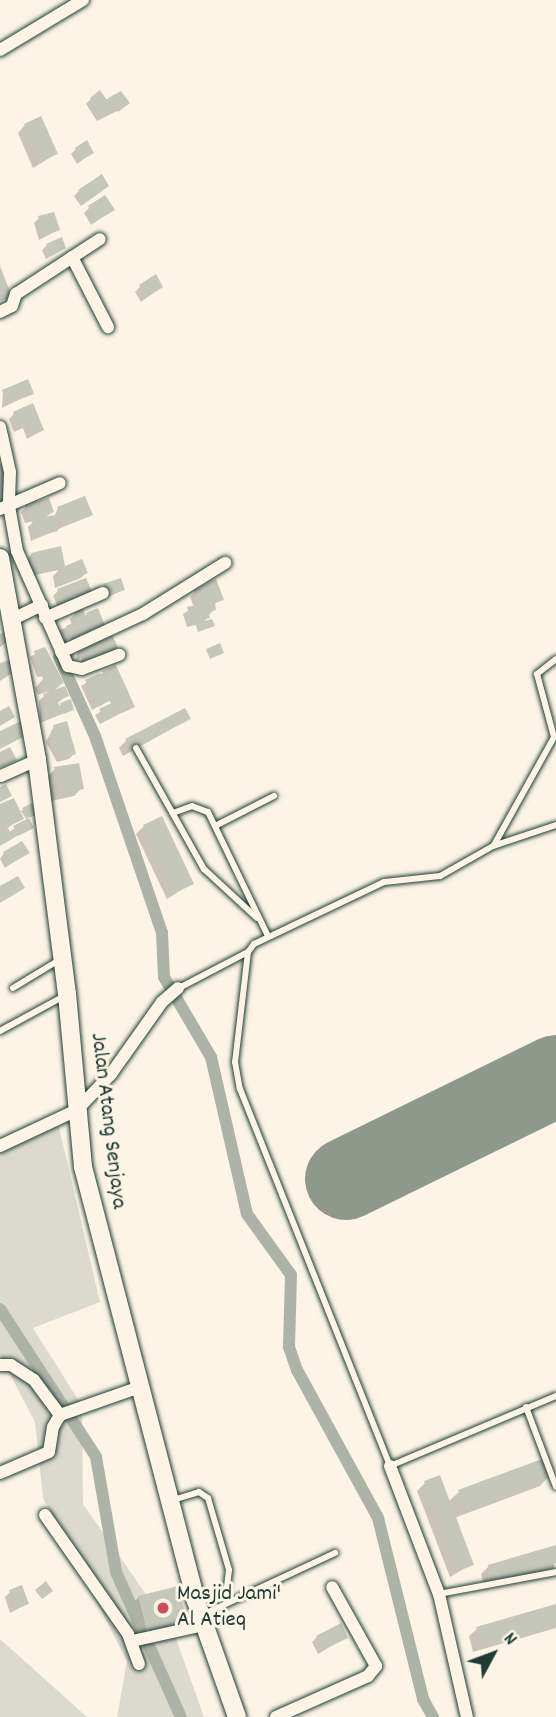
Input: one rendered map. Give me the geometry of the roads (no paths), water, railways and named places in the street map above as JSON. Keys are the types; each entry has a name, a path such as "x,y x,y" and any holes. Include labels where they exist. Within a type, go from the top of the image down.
{"main road":[{"name":"Jalan Atang Senjaya","path":"0,558 21,615 67,994 77,1110 94,1219 200,1614 237,1717"}],"street":[{"path":"0,50 83,0"},
{"path":"0,312 12,306 16,294 100,239"},
{"path":"72,257 108,327"},
{"path":"0,427 5,507 17,551 68,666 82,669 120,655"},
{"path":"5,507 60,484"},
{"path":"61,652 143,614 225,563"},
{"path":"21,615 103,593"},
{"path":"1,776 37,760"},
{"path":"0,1146 77,1110 111,1074 166,999 178,989"},
{"path":"0,1365 11,1365 34,1380 62,1414"},
{"path":"0,1473 50,1452 52,1427 62,1414 140,1387"},
{"path":"390,1466 439,1594 467,1717"},
{"path":"45,1515 135,1640 139,1664"},
{"path":"275,1717 368,1675 376,1666 332,1587"},
{"path":"135,1640 200,1614"}],"lane":[{"path":"493,846 554,737 537,674 556,659"},
{"path":"136,748 204,869 257,918"},
{"path":"217,825 274,796"},
{"path":"173,813 202,807 217,825 257,918 268,936"},
{"path":"178,989 248,952 268,936 384,882 440,876 493,846 556,825"},
{"path":"248,952 235,1053 240,1089 390,1466 556,1396"},
{"path":"13,988 62,958"},
{"path":"0,1031 67,994"},
{"path":"526,1407 556,1487"},
{"path":"171,1500 199,1493 208,1498 229,1570 227,1587 200,1614"},
{"path":"200,1614 335,1553"},
{"path":"439,1594 556,1572"}],"waterway":[{"path":"0,470 6,509"},
{"path":"59,657 95,736 162,933 164,977 211,1057 247,1214 291,1275 289,1347 297,1370 378,1518 423,1699 433,1717"},
{"path":"0,1309 96,1457 116,1572 181,1717"}],"place":[{"name":"Masjid Jami' Al Atieq","path":"163,1608"}]}
